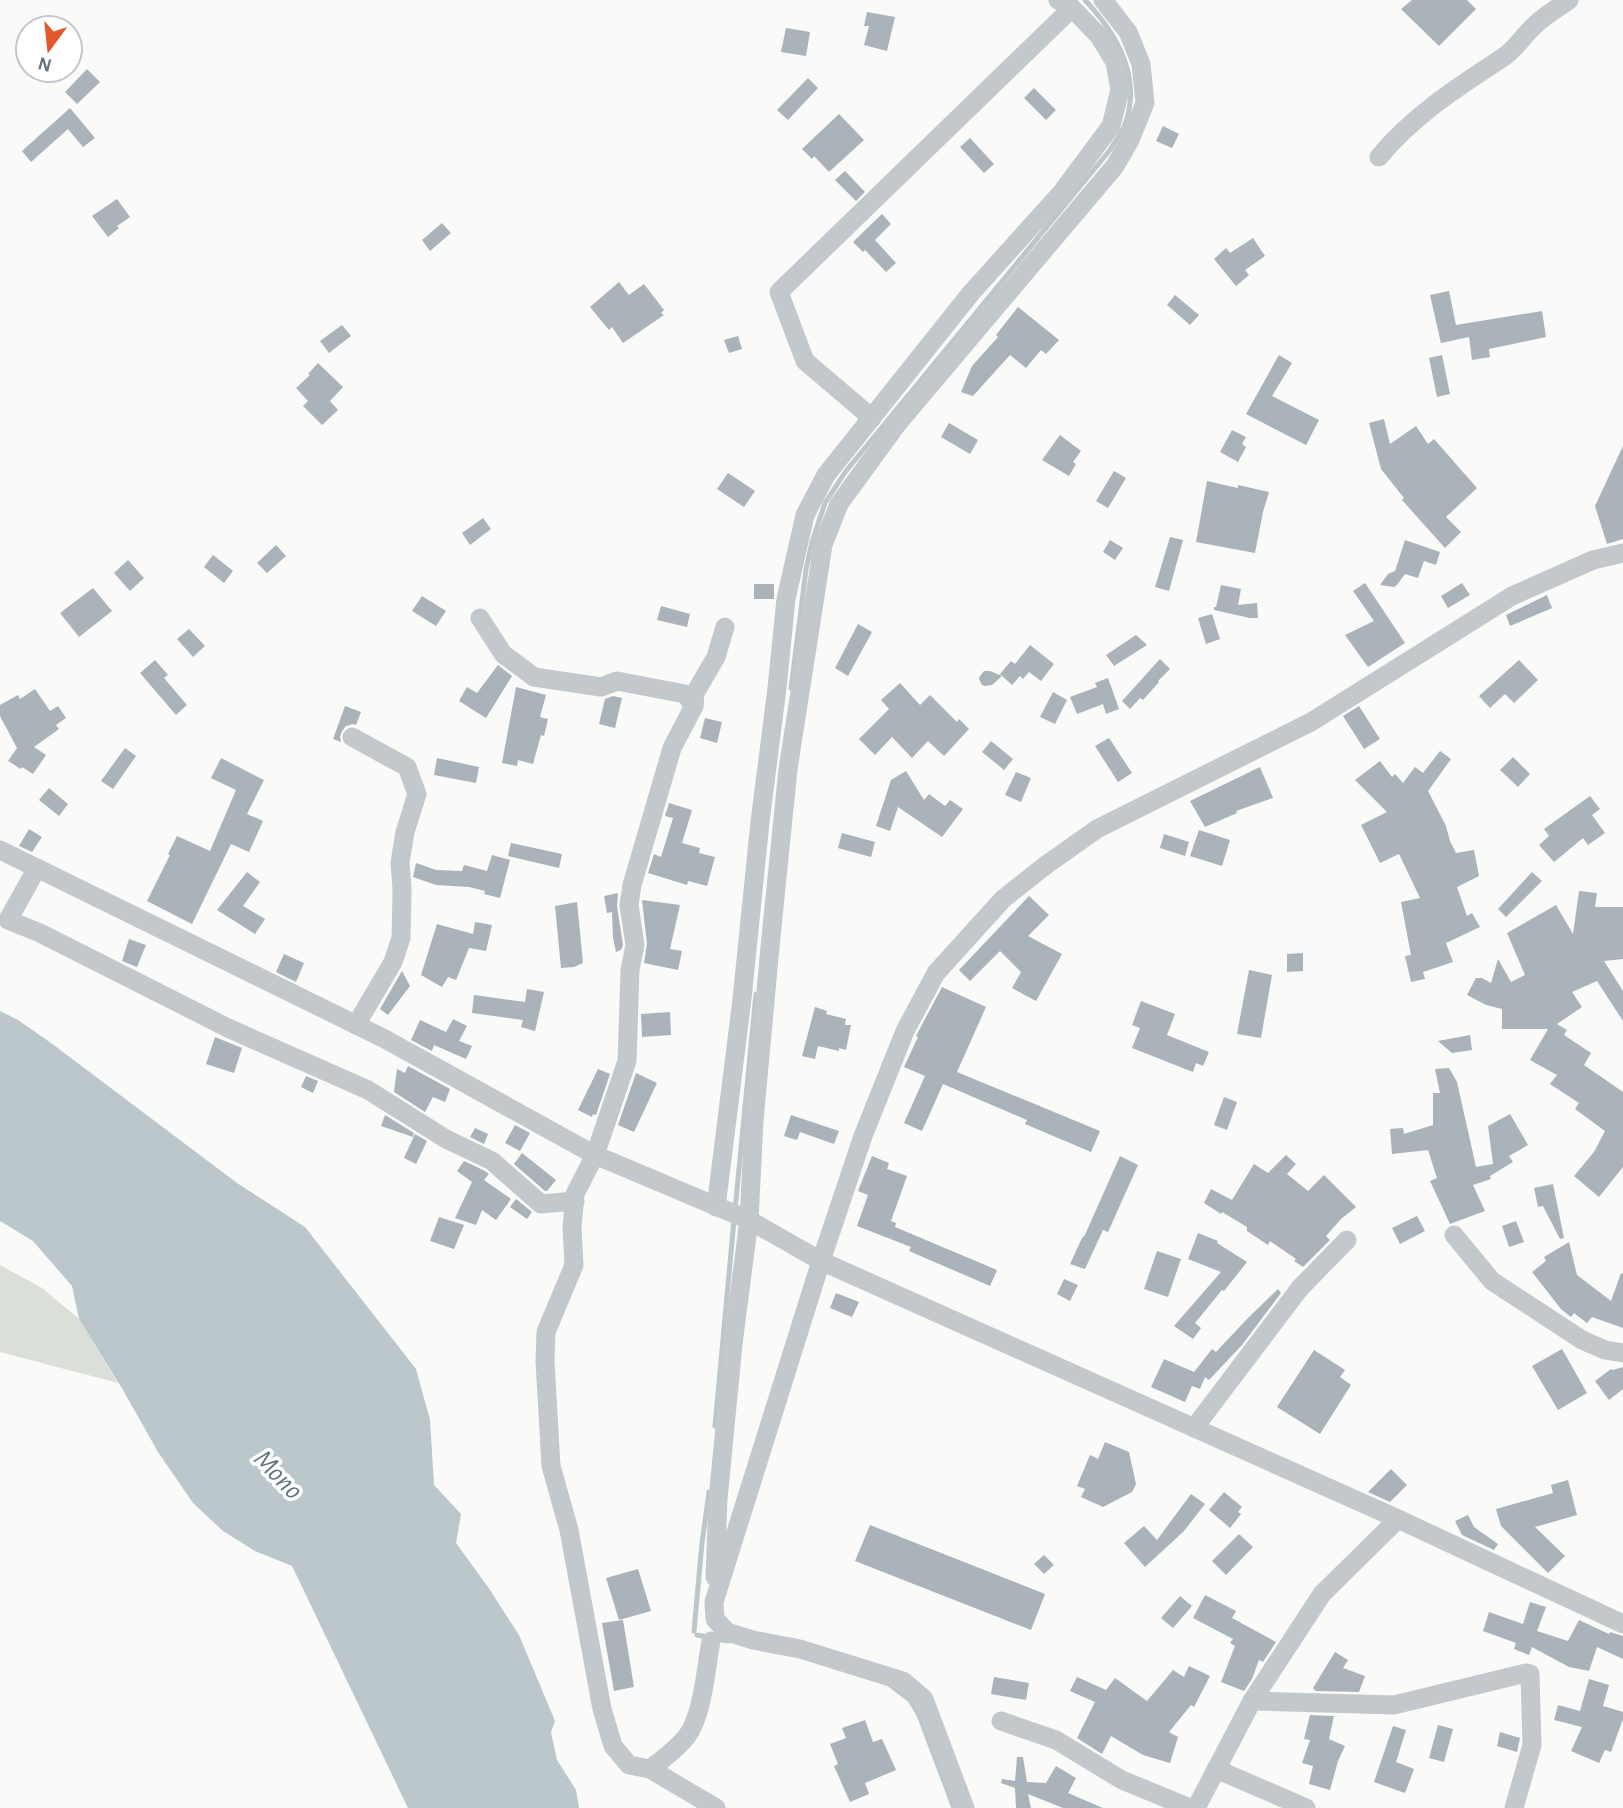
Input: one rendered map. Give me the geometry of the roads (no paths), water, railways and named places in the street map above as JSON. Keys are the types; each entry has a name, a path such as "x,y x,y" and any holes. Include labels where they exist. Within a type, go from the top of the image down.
{"street":[{"path":"713,1624 718,1499 733,1344 750,1220 754,1121 788,769 823,545 839,504 898,423 1115,166 1130,140 1145,103 1141,64 1128,32 1103,0"},
{"path":"1380,157 1395,137 1411,123 1506,55 1523,40 1533,26 1569,0"},
{"path":"716,1206 788,590 805,515 826,475 872,418 971,293 1062,192 1111,126 1120,90 1115,62 1099,36 1065,4 779,292 805,361 872,418"},
{"path":"650,1769 670,1754 687,1736 697,1718 713,1624 821,1261 863,1136 905,1031 936,973 1003,900 1097,829 1311,722 1512,596 1593,560 1623,553"},
{"path":"480,618 503,654 534,677 601,687 617,681 685,694 694,706"},
{"path":"716,1808 650,1769 629,1765 613,1746 602,1709 569,1530 551,1466 545,1361 546,1332 575,1265 572,1227 575,1194 596,1155 627,1061 630,970 635,944 629,905 632,885 672,748 694,706 695,693 716,657 725,627"},
{"path":"352,737 407,767 417,794 405,832 400,863 401,938 393,962 356,1025"},
{"path":"0,850 383,1038 596,1155 750,1220 821,1261 1398,1519 1623,1624"},
{"path":"37,868 8,919 230,1029 368,1090 446,1139 492,1161 541,1204 575,1201"},
{"path":"1454,1235 1492,1281 1582,1340 1605,1350 1623,1353"},
{"path":"1194,1428 1300,1288 1347,1240"},
{"path":"1196,1808 1252,1701 1322,1594 1398,1519"},
{"path":"713,1624 727,1632 753,1640 800,1649 903,1681 925,1699 965,1808"},
{"path":"1252,1701 1394,1705 1530,1674 1532,1745 1514,1808"},
{"path":"1001,1721 1056,1741 1122,1780 1190,1808"},
{"path":"1216,1769 1306,1808"}],"water":[{"name":"Mono","path":"0,1011 51,1043 237,1183 305,1227 416,1369 430,1420 434,1485 461,1514 456,1543 519,1635 555,1721 551,1732 557,1760 576,1790 579,1808 408,1808 292,1566 255,1551 223,1531 193,1503 158,1452 79,1319 72,1286 33,1241 0,1221"}],"waterway":[{"path":"791,688 806,570 825,503 846,471 1110,150 1124,127 1130,92 1124,58 1107,27 1085,0"},
{"path":"735,1210 756,994"},
{"path":"715,1426 734,1220"},
{"path":"694,1631 709,1492"},
{"path":"697,1635 728,1641"},
{"path":"889,1684 910,1700 919,1715 954,1808"}]}
